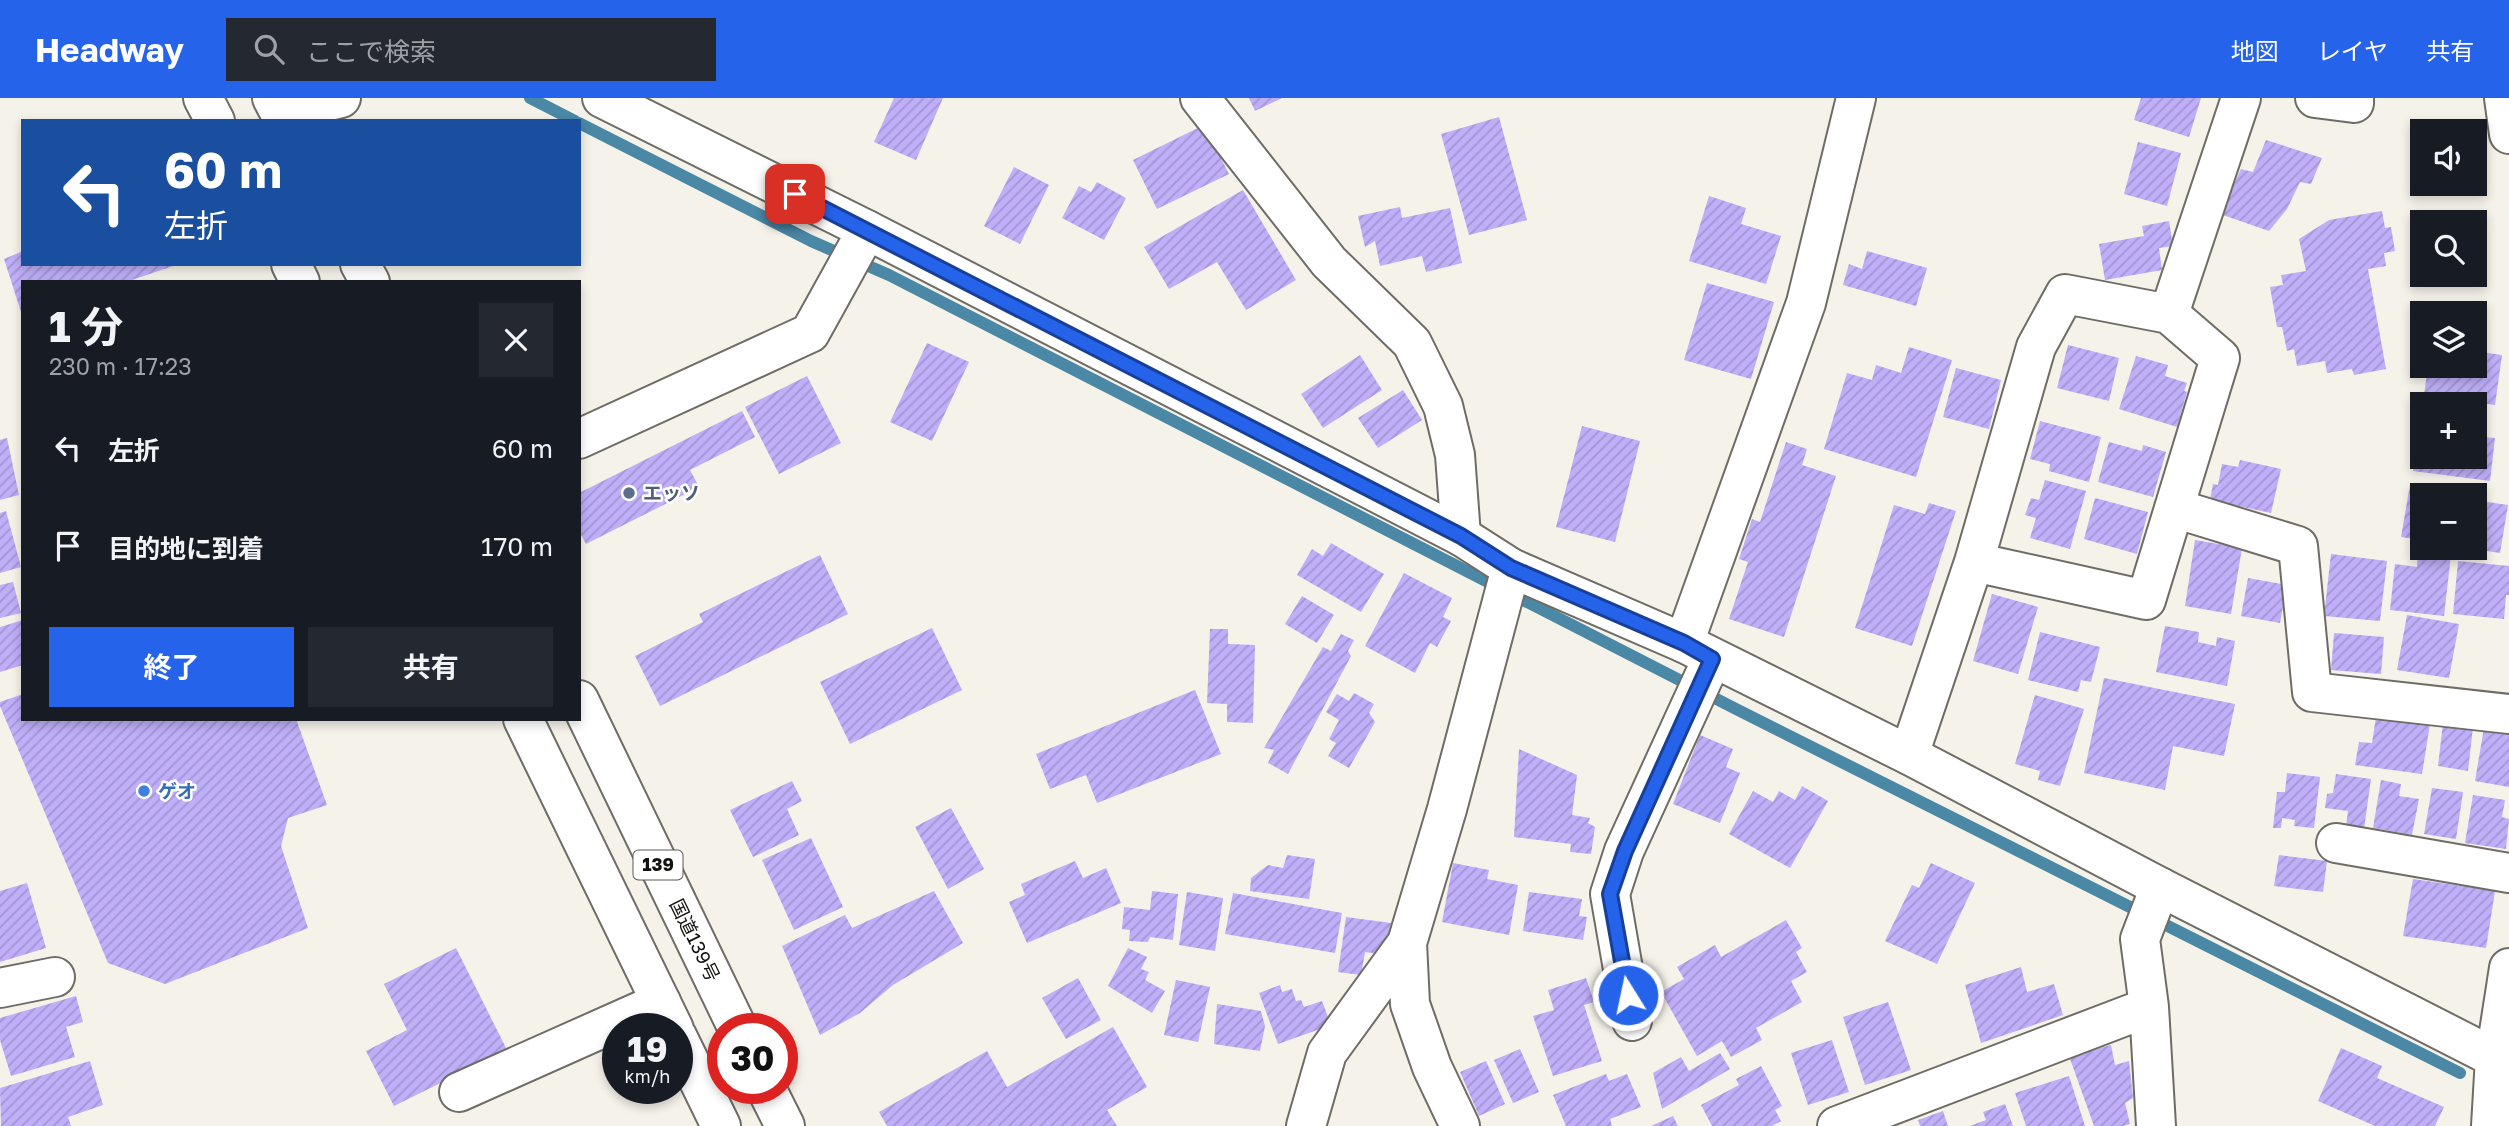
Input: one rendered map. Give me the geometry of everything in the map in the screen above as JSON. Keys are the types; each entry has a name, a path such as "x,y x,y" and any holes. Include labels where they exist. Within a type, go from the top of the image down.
{"main road":[{"path":"203,98 214,119"},
{"path":"279,111 341,98"},
{"path":"602,98 864,236 1461,536 1510,569 1909,755 2158,893 2502,1061"},
{"path":"1200,98 1329,262 1412,343 1443,406 1455,455 1461,536"},
{"path":"1632,1021 1610,894 1625,851 1690,707 1701,658 1806,303 1856,98"},
{"path":"2169,314 2241,98"},
{"path":"2315,98 2354,103 2354,98"},
{"path":"2504,98 2509,134"},
{"path":"581,438 810,333 864,236"},
{"path":"1909,755 1974,562 2036,347 2065,294 2169,314 2220,358 2146,600 1974,562"},
{"path":"2174,508 2298,546 2312,692 2509,714"},
{"path":"1306,1126 1327,1053 1407,943 1447,809 1510,569"},
{"name":"国道139号","path":"581,704 730,1013"},
{"name":"139","path":"524,721 667,1013"},
{"path":"2336,843 2509,873"},
{"path":"2156,1126 2149,1007 2140,939 2158,893"},
{"path":"1407,943 1410,1004 1432,1067 1460,1126"},
{"path":"2491,1126 2502,1061 2509,968"},
{"path":"0,988 55,977"},
{"path":"1837,1126 2149,1007"},
{"path":"459,1092 602,1045"},
{"name":"139","path":"693,1068 721,1126"},
{"path":"774,1104 785,1126"}],"building":[{"path":"894,98 943,98 916,160 874,142"},
{"path":"1249,98 1282,98 1255,111"},
{"path":"2141,98 2201,98 2189,137 2134,120"},
{"path":"1499,117 1527,220 1469,235 1441,134"},
{"path":"1204,125 1229,174 1157,209 1133,160"},
{"path":"2266,140 2322,158 2311,184 2300,182 2287,209 2269,231 2220,214 2241,169 2253,172"},
{"path":"2138,142 2181,153 2167,206 2124,194"},
{"path":"1014,167 1049,185 1020,244 984,226"},
{"path":"1097,182 1126,198 1104,240 1062,218 1079,186 1091,192"},
{"path":"1243,190 1296,280 1246,310 1217,262 1169,289 1144,247"},
{"path":"1709,196 1746,208 1741,224 1781,236 1766,284 1689,261"},
{"path":"1400,207 1402,218 1450,208 1462,263 1426,272 1422,256 1380,266 1375,241 1365,247 1358,216"},
{"path":"2382,211 2385,228 2391,227 2395,251 2384,253 2386,266 2368,269 2386,369 2354,375 2352,369 2327,373 2325,361 2297,366 2294,349 2287,351 2282,327 2277,327 2270,287 2283,285 2281,275 2306,271 2299,239 2329,220"},
{"path":"2169,221 2173,246 2159,248 2162,270 2105,280 2099,244 2144,236 2142,226"},
{"path":"1867,251 1927,268 1916,306 1843,285 1849,264 1862,269"},
{"path":"21,252 21,266 173,266 132,280 21,280 21,312 4,259"},
{"path":"1707,283 1774,302 1751,379 1684,360"},
{"path":"927,343 969,362 932,441 890,422"},
{"path":"2068,345 2119,358 2109,401 2057,388"},
{"path":"1909,347 1952,360 1916,477 1824,449 1847,373 1872,380 1876,365 1901,373"},
{"path":"2487,353 2502,355 2495,405 2487,404 2487,392 2424,392 2426,378 2487,378"},
{"path":"1360,355 1382,390 1323,428 1301,394"},
{"path":"2136,356 2168,365 2165,376 2187,383 2177,427 2119,409"},
{"path":"1956,368 2001,380 1989,429 1943,417"},
{"path":"807,376 841,443 779,474 745,407"},
{"path":"1403,390 1422,420 1378,448 1358,418"},
{"path":"742,411 755,437 690,470 699,487 586,544 581,535 581,492"},
{"path":"2040,421 2101,437 2089,482 2049,471 2050,464 2030,459"},
{"path":"1582,426 1640,441 1615,542 1556,527"},
{"path":"2487,437 2495,438 2490,481 2413,471 2487,469"},
{"path":"7,438 19,495 0,500 0,440"},
{"path":"1786,442 1807,449 1802,465 1836,476 1784,637 1729,619 1748,562 1739,559 1752,519 1760,522"},
{"path":"2109,442 2142,451 2143,445 2166,452 2153,497 2098,482"},
{"path":"2240,460 2281,469 2271,513 2210,500 2213,484 2218,485 2222,464 2238,467"},
{"path":"2045,480 2086,491 2070,549 2030,538 2036,518 2025,515 2031,498 2039,500"},
{"path":"2410,485 2410,538 2401,537"},
{"path":"2095,498 2148,512 2137,554 2084,539"},
{"path":"2487,502 2508,505 2500,553 2487,551"},
{"path":"1929,503 1956,511 1912,646 1855,628 1894,505 1925,514"},
{"path":"6,511 21,567 0,573 0,513"},
{"path":"2195,540 2242,548 2231,614 2185,606"},
{"path":"1331,543 1384,574 1361,612 1297,575 1312,549 1323,556"},
{"path":"2331,554 2387,561 2380,621 2324,616"},
{"path":"820,555 848,614 660,706 635,656 703,622 699,614"},
{"path":"2417,560 2450,560 2444,616 2390,610 2395,564 2417,567"},
{"path":"2458,561 2509,566 2509,595 2506,595 2504,619 2453,614"},
{"path":"1404,573 1452,598 1443,617 1451,621 1437,647 1430,643 1415,673 1365,646"},
{"path":"2248,578 2287,585 2280,623 2241,616"},
{"path":"13,582 21,613 0,618 0,585"},
{"path":"1992,594 2038,607 2018,674 1973,661"},
{"path":"1302,596 1334,615 1317,643 1285,624"},
{"path":"2407,615 2459,624 2449,678 2397,670"},
{"path":"21,621 21,666 0,672 0,627"},
{"path":"2165,626 2199,632 2198,642 2216,646 2217,637 2235,641 2227,686 2156,672"},
{"path":"932,628 962,690 850,744 820,682"},
{"path":"1210,629 1228,629 1228,644 1255,645 1253,723 1227,722 1227,704 1207,703"},
{"path":"2040,632 2100,647 2091,682 2081,680 2078,692 2028,680"},
{"path":"2334,633 2384,637 2381,674 2331,670"},
{"path":"1341,634 1354,640 1348,651 1351,656 1288,774 1268,763 1274,750 1264,748 1323,647 1331,651"},
{"path":"2104,678 2235,704 2224,756 2173,746 2165,790 2084,773"},
{"path":"1195,690 1221,754 1097,803 1086,775 1050,789 1036,754"},
{"path":"1354,693 1374,704 1369,713 1375,722 1349,768 1328,756 1336,743 1329,739 1339,720 1326,712 1337,694 1349,701"},
{"path":"21,695 21,721 297,721 327,805 288,818 281,846 308,928 165,984 108,963 0,702"},
{"path":"2035,695 2084,709 2060,786 2038,780 2040,771 2015,764"},
{"path":"2376,717 2430,724 2422,774 2355,765 2359,742 2372,743"},
{"path":"2443,723 2473,727 2468,771 2438,766"},
{"path":"2484,728 2509,732 2509,787 2475,781"},
{"path":"1700,735 1733,749 1726,767 1740,773 1720,823 1673,804"},
{"path":"1519,749 1577,775 1572,815 1590,818 1588,823 1595,827 1591,854 1570,852 1571,844 1514,837"},
{"path":"2287,773 2320,777 2314,828 2294,826 2295,820 2282,818 2281,828 2273,828 2277,792 2285,792"},
{"path":"2336,774 2371,779 2364,829 2346,826 2348,811 2325,808 2327,794 2333,793"},
{"path":"2381,780 2401,784 2399,796 2419,799 2412,835 2373,828"},
{"path":"792,781 802,801 787,809 799,835 753,857 730,810"},
{"path":"1802,786 1828,801 1790,868 1729,834 1753,791 1773,802 1779,791 1795,800"},
{"path":"2432,788 2463,792 2456,839 2424,834"},
{"path":"2473,795 2505,800 2502,817 2509,819 2506,849 2465,843"},
{"path":"951,808 984,869 948,889 915,827"},
{"path":"811,838 843,907 794,930 762,860"},
{"path":"1287,855 1315,859 1309,899 1250,891 1251,878 1268,865 1283,868"},
{"path":"2279,855 2327,861 2323,892 2274,886"},
{"path":"1075,861 1083,878 1106,868 1121,903 1027,943 1009,902 1025,895 1021,884"},
{"path":"1453,863 1489,870 1487,879 1518,885 1509,935 1442,922"},
{"path":"1931,863 1975,883 1937,964 1885,941 1912,885 1919,888"},
{"path":"2413,879 2495,891 2486,948 2403,936"},
{"path":"27,883 46,948 0,962 0,891"},
{"path":"934,891 963,943 893,985 860,1013 820,1035 782,946 845,915 852,928"},
{"path":"1152,891 1178,894 1173,940 1150,937 1148,942 1129,941 1130,930 1122,929 1124,907 1150,910"},
{"path":"1187,892 1223,898 1215,951 1179,945"},
{"path":"1529,892 1582,899 1579,916 1587,917 1583,940 1523,931"},
{"path":"1233,893 1342,913 1335,953 1225,934"},
{"path":"1346,917 1391,923 1387,955 1365,952 1361,975 1338,972"},
{"path":"1786,920 1802,948 1796,952 1807,972 1791,981 1802,1002 1756,1028 1762,1040 1731,1057 1722,1041 1697,1056 1661,992 1684,979 1677,967 1715,945 1721,957"},
{"path":"456,948 507,1050 394,1106 366,1051 407,1030 384,984"},
{"path":"1128,948 1147,957 1141,969 1149,972 1145,980 1165,991 1152,1013 1108,986"},
{"path":"2021,967 2027,992 2054,984 2063,1015 1981,1043 1965,985"},
{"path":"1078,978 1101,1020 1066,1039 1042,998"},
{"path":"1586,978 1594,1002 1584,1005 1602,1061 1553,1076 1533,1016 1554,1010 1548,990"},
{"path":"1176,980 1210,987 1198,1042 1164,1035"},
{"path":"1280,985 1282,992 1292,989 1296,1001 1301,1000 1304,1007 1322,1001 1331,1025 1278,1044 1259,993"},
{"path":"76,996 83,1022 66,1027 75,1057 11,1076 0,1040 0,1018"},
{"path":"1888,1002 1911,1070 1865,1085 1843,1017"},
{"path":"1217,1004 1261,1011 1265,1026 1260,1051 1214,1044"},
{"path":"1113,1027 1147,1087 1107,1110 1117,1126 887,1126 879,1112 987,1051 1007,1087"},
{"path":"1832,1040 1849,1092 1808,1105 1791,1053"},
{"path":"2111,1045 2115,1065 2129,1061 2133,1098 2125,1103 2130,1124 2094,1126 2069,1056"},
{"path":"2341,1048 2382,1066 2377,1078 2444,1107 2435,1126 2375,1126 2318,1101"},
{"path":"1520,1049 1539,1092 1513,1103 1494,1060"},
{"path":"1720,1053 1730,1069 1662,1109 1653,1073 1681,1057 1689,1071"},
{"path":"90,1061 103,1105 68,1117 71,1126 1,1126 0,1088"},
{"path":"1486,1061 1505,1104 1479,1116 1460,1072"},
{"path":"1761,1066 1782,1106 1775,1110 1781,1121 1772,1126 1712,1126 1701,1105 1739,1085 1736,1079"},
{"path":"1606,1074 1609,1081 1627,1074 1641,1107 1610,1119 1612,1126 1566,1126 1553,1095"},
{"path":"2069,1076 2085,1126 2026,1126 2015,1093"},
{"path":"2005,1104 2013,1126 1970,1126 1986,1120 1983,1112"},
{"path":"1943,1111 1948,1126 1920,1126 1918,1120"},
{"path":"1673,1116 1678,1126 1651,1126"}],"waterway":[{"path":"530,98 571,119"},
{"path":"581,124 811,241 889,275 1736,709 2460,1073"}],"place":[{"name":"エッソ","path":"629,493"},
{"name":"ゲオ","path":"144,791"}],"route":[{"path":"795,194 1461,536 1511,568 1684,643 1712,659 1625,851 1610,894 1628,995"}]}
